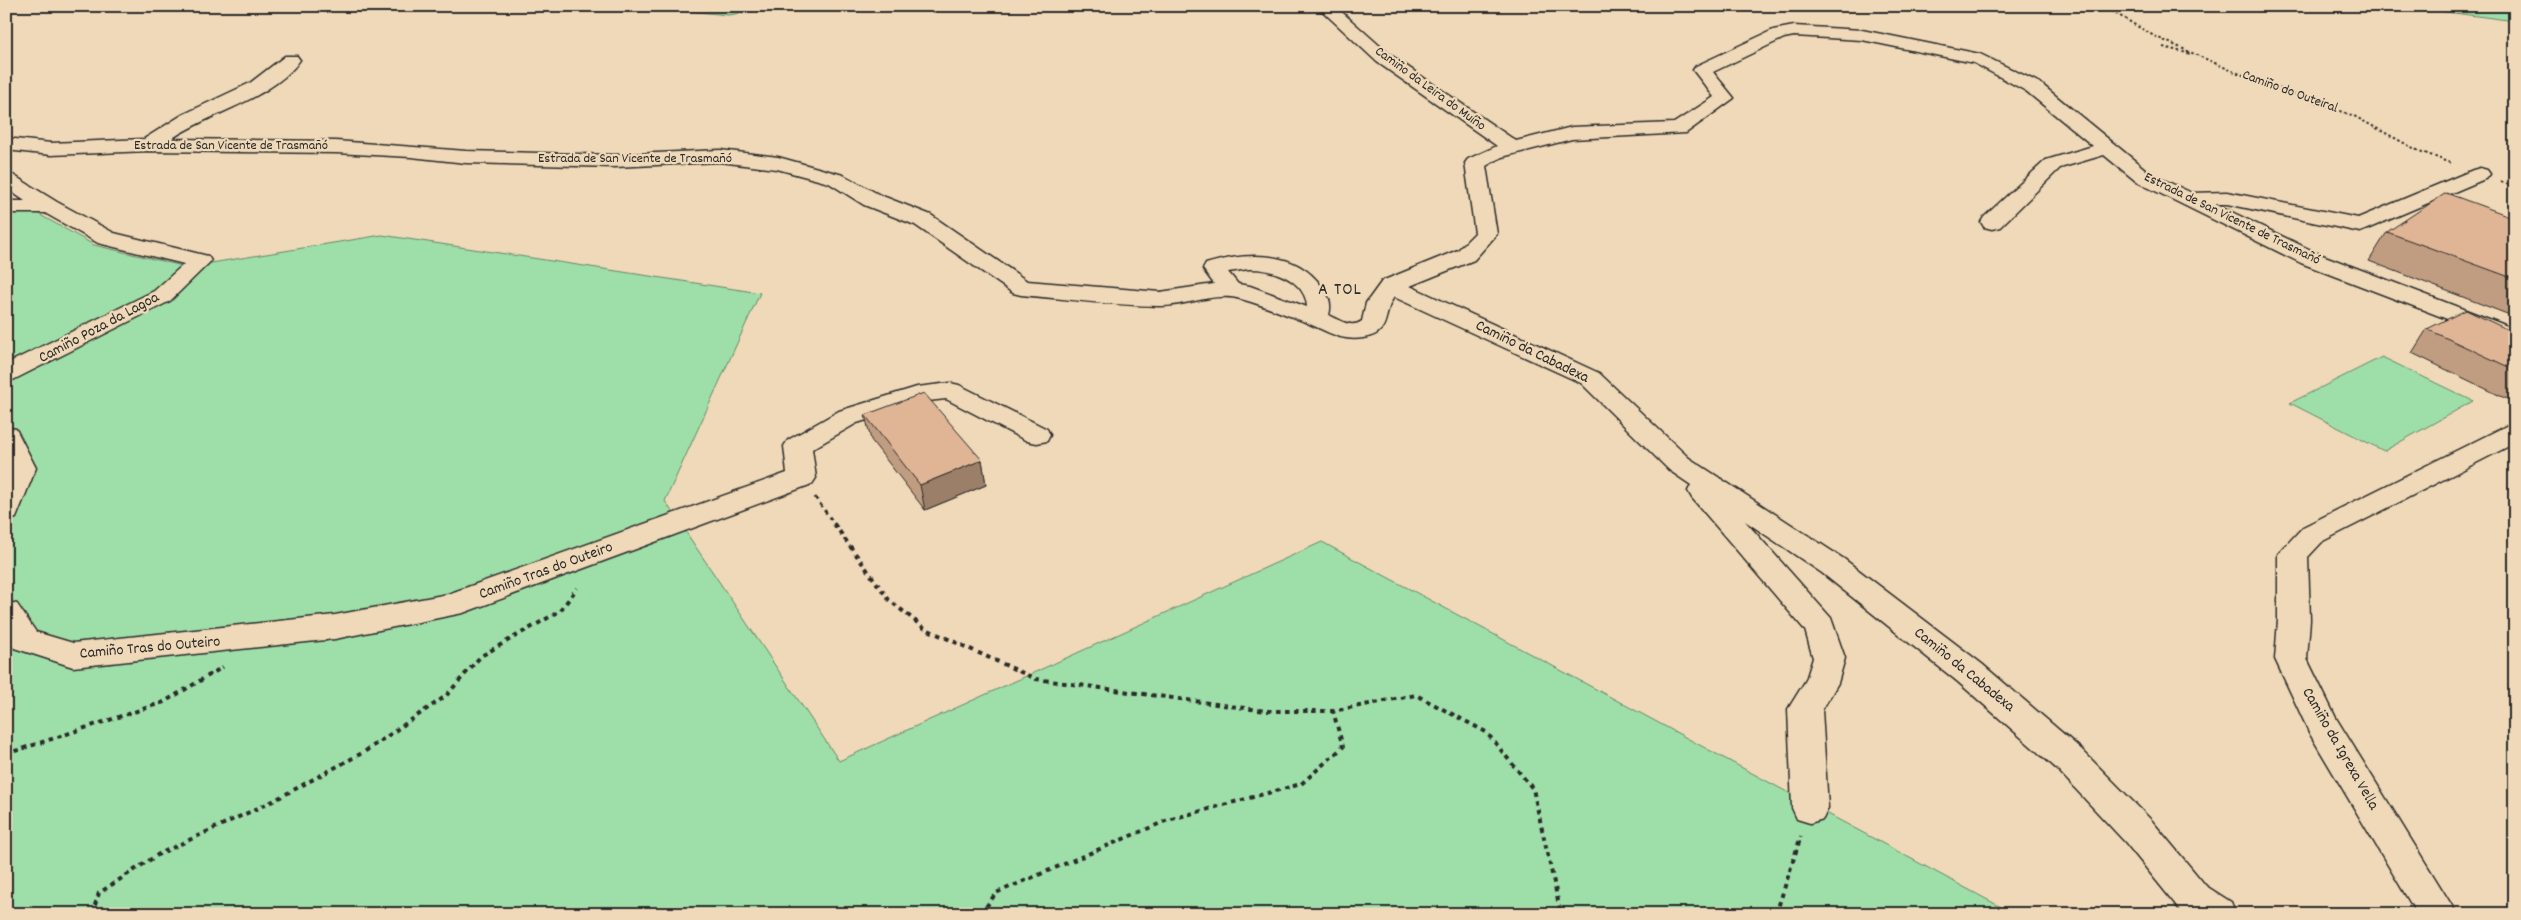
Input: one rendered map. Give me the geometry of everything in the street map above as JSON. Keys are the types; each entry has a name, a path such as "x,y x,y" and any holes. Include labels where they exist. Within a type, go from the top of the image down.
{"street":[{"name":"Camiño da Leira do Muíño","path":"1326,6 1383,58 1514,148"},
{"name":"Estrada de San Vicente de Trasmañó","path":"6,144 51,149 148,145 336,147 411,151 466,157 614,161 720,156 778,163 836,179 872,200 923,220 1021,288 1160,299 1221,290 1242,291 1316,318 1341,330 1364,331 1374,324 1378,303 1390,286 1466,255 1486,234 1475,163 1514,148 1572,133 1679,129 1725,98 1702,70 1778,34 1794,31 1862,35 1980,59 2034,87 2144,178 2309,258 2515,338"},
{"path":"148,145 194,116 256,90 274,78 291,60"},
{"path":"1992,222 2053,164 2108,148"},
{"path":"2186,198 2227,198 2360,225 2480,174"},
{"name":"Camiño Poza da Lagoa","path":"6,179 49,207 106,238 200,261 162,296 6,374"},
{"name":"Camiño Poza da Lagoa","path":"6,207 49,207"},
{"path":"1231,291 1214,268 1230,263 1262,262 1283,268 1312,286 1319,304 1316,318"},
{"name":"Camiño da Cabadexa","path":"1390,286 1590,378 1679,464 1820,626 1830,658 1822,683 1805,709 1810,808"},
{"path":"802,478 798,446 848,416 926,393 950,391 1036,436"},
{"name":"Camiño da Igrexa Vella","path":"2438,914 2322,725 2291,659 2294,620 2293,554 2313,534 2515,432"},
{"path":"6,435 22,468 6,511"},
{"name":"Camiño da Cabadexa","path":"1679,464 1833,566 1970,673 2069,759 2139,832 2193,898 2217,914"},
{"name":"Camiño Tras do Outeiro","path":"6,612 25,640 73,655 215,642 335,628 452,605 802,478"}],"path":[{"name":"Camiño do Outeiral","path":"2103,6 2118,13 2146,32 2235,72 2328,105 2354,116 2417,150 2515,186"},
{"path":"2163,47 2202,57"},
{"path":"802,478 890,600 924,628 1036,679 1266,711 1333,711 1416,695 1486,732 1533,789 1561,914"},
{"path":"92,914 99,893 159,854 271,802 364,752 446,696 481,656 560,611 605,549"},
{"path":"6,754 164,702 229,663"},
{"path":"981,914 996,893 1168,820 1301,784 1343,748 1333,711"},
{"path":"1776,914 1810,808"}],"green space":[{"path":"638,6 789,6 728,15"},
{"path":"2401,6 2515,6 2515,21"},
{"path":"6,196 94,245 187,267 382,235 760,293 665,501 839,761 1322,542 2014,914 6,914"},
{"path":"2382,357 2473,401 2384,451 2290,403"}],"building":[{"path":"2446,193 2515,218 2515,279 2387,232"},
{"path":"2466,310 2515,333 2515,370 2427,329"},
{"path":"924,393 982,460 920,485 865,415"}],"district":[{"name":"A TOL","path":"1340,290"}]}
